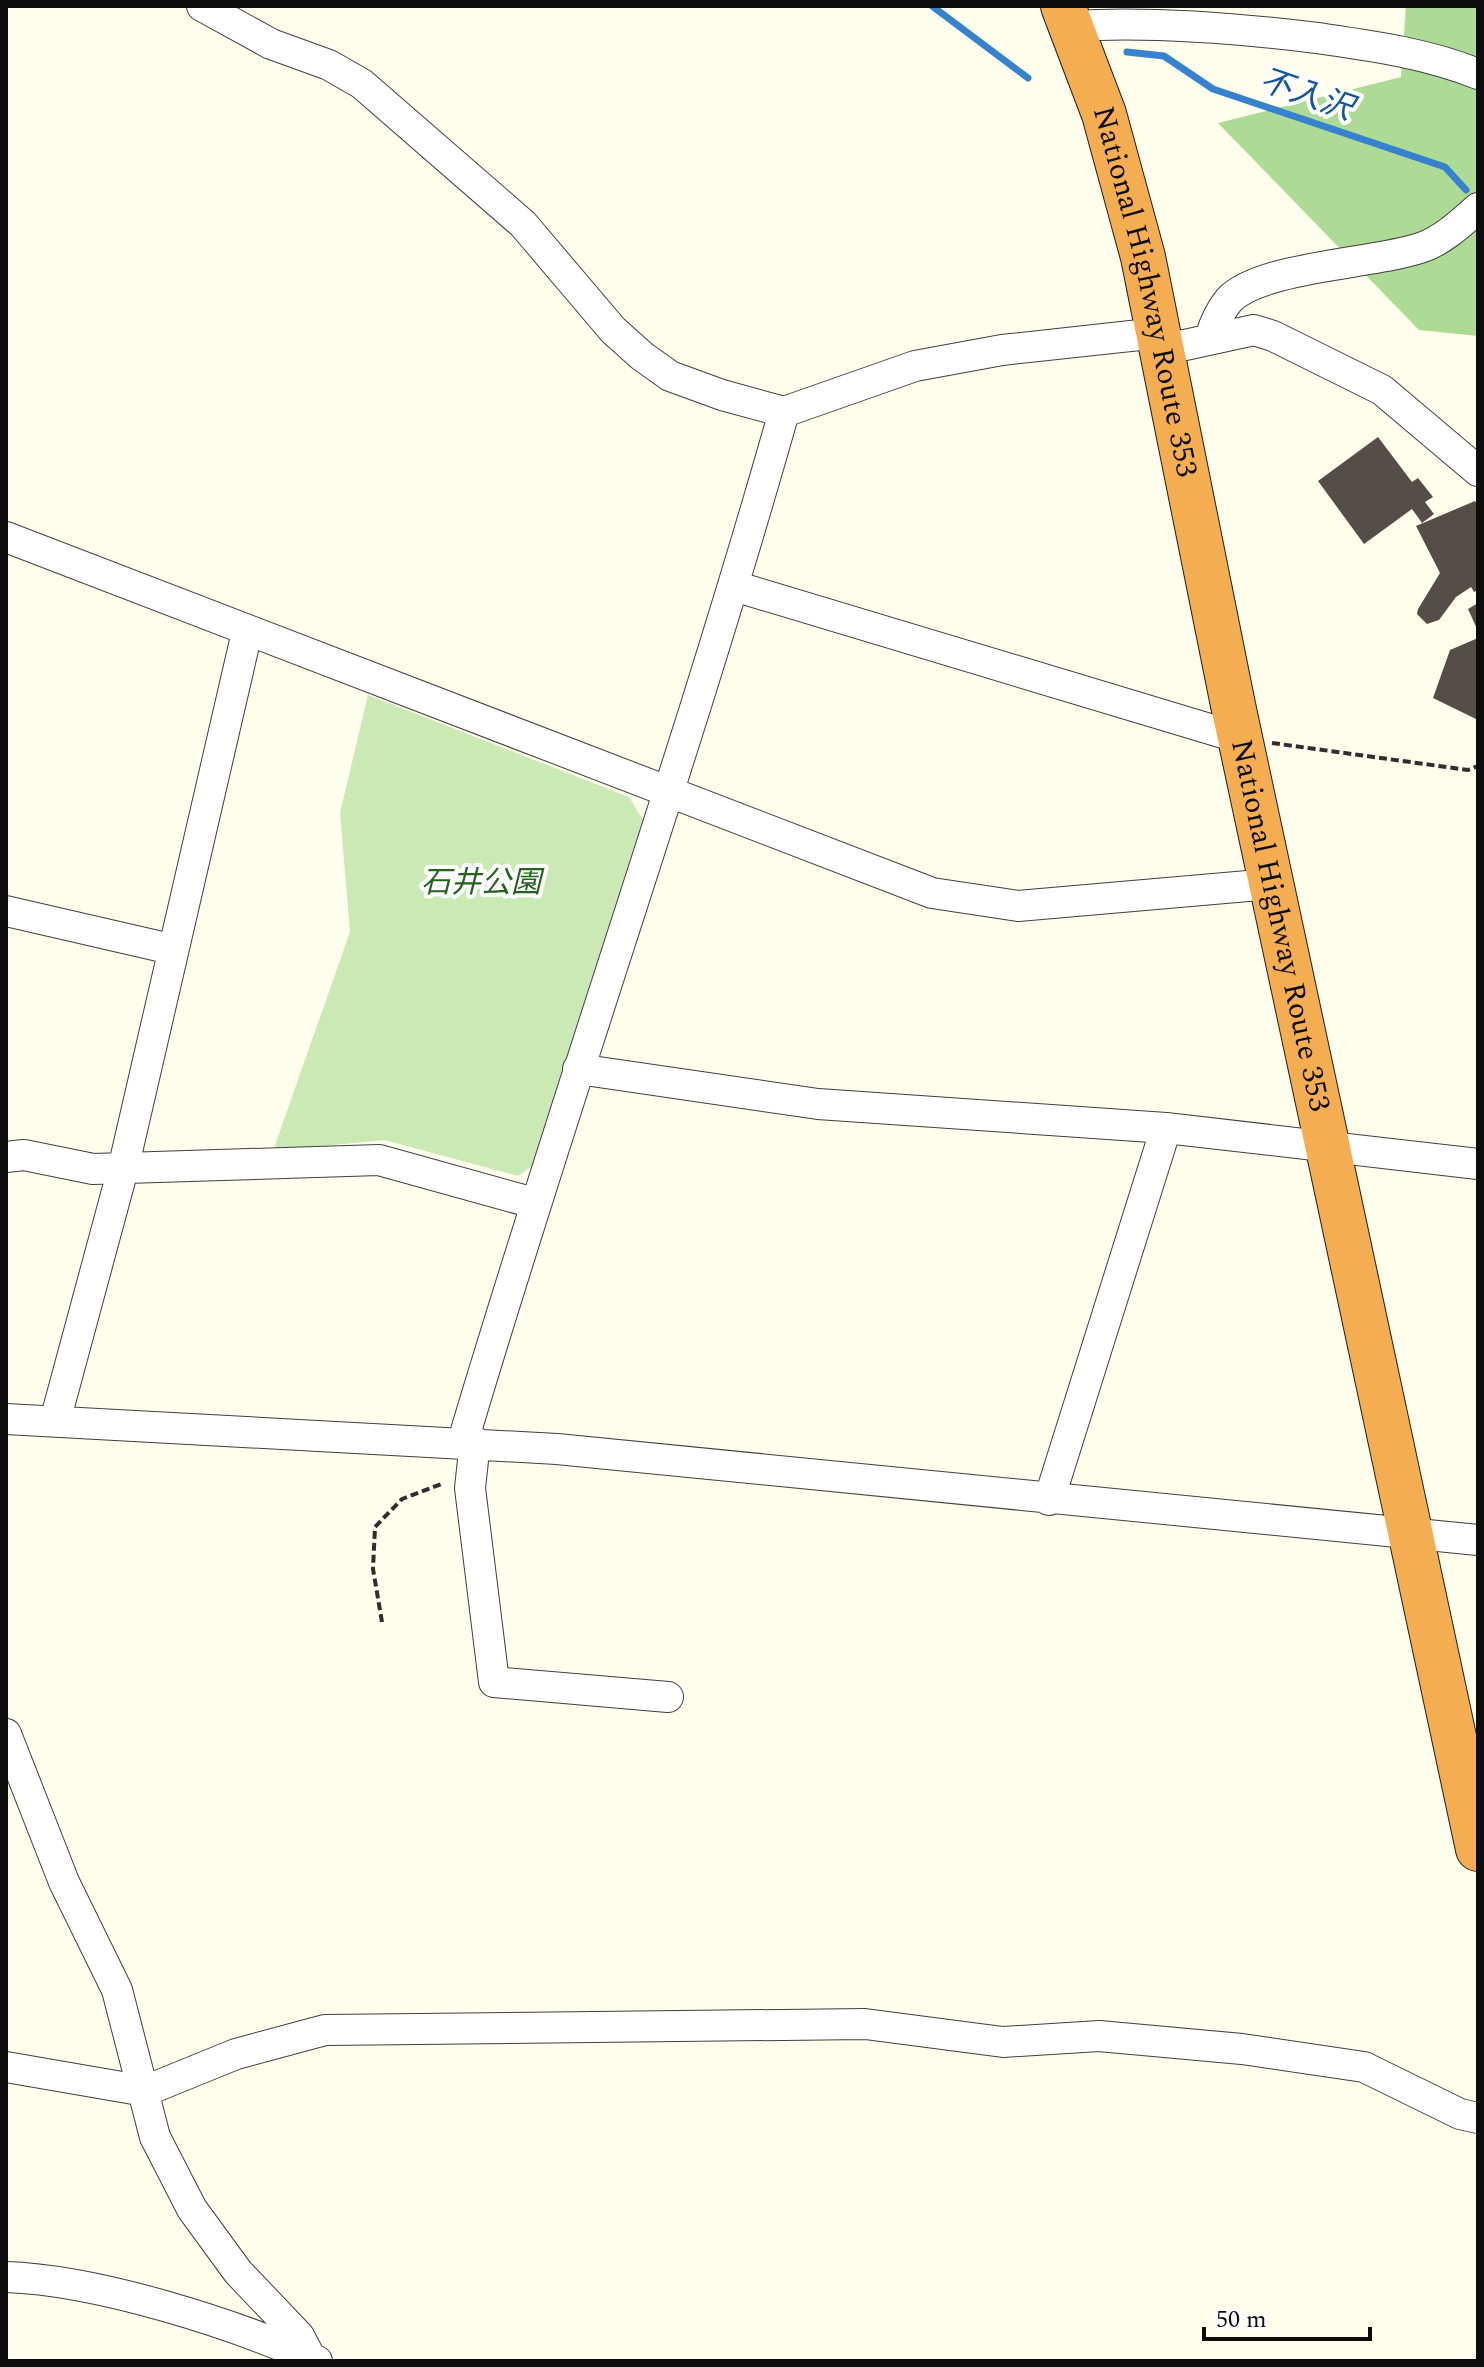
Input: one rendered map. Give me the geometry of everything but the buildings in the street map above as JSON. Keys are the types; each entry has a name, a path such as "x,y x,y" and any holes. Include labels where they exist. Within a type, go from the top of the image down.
{"highway":[{"name":"National Highway Route 353","path":"1067,16 1104,114 1129,198 1160,341 1177,442 1478,1849"}],"street":[{"path":"202,6 271,44 329,65 362,84 523,224 613,330 660,369 707,390 784,412 915,366 1002,350 1210,338 1254,330 1382,390 1478,471"},
{"path":"1067,16 1252,30 1386,47 1451,63 1478,74"},
{"path":"1210,338 1216,319 1231,298 1251,286 1300,272 1426,246 1478,208"},
{"path":"668,1697 494,1682 470,1488 470,1452 534,1203 734,586 784,412"},
{"path":"6,537 932,893 1018,906 1271,884"},
{"path":"734,586 1241,740"},
{"path":"55,1421 123,1169 171,949 247,632"},
{"path":"6,911 171,949"},
{"path":"578,1069 818,1104 1166,1128 1478,1164"},
{"path":"1049,1500 1166,1128"},
{"path":"6,1157 24,1155 93,1169 379,1160 534,1203"},
{"path":"6,1419 470,1452 1049,1500 1478,1540"},
{"path":"6,1734 64,1882 117,1990 155,2137 192,2209 238,2272 299,2336 314,2360"},
{"path":"6,2067 145,2091 236,2054 325,2030 865,2024 1003,2042 1099,2036 1242,2049 1364,2067 1460,2114 1478,2118"},
{"path":"6,2277 33,2277 174,2308 314,2360"}],"path":[{"path":"1241,740 1468,770 1478,766"},
{"path":"382,1622 373,1569 375,1527 402,1499 470,1452"}],"green space":[{"path":"1406,6 1478,6 1478,336 1419,330 1218,123 1401,77"},
{"name":"石井公園","path":"368,695 629,797 643,820 532,1166 518,1176 384,1140 273,1151 350,932 340,813"}],"waterway":[{"name":"不入沢","path":"932,6 1028,78"},
{"name":"不入沢","path":"1127,52 1164,56 1213,89 1445,167 1466,190"}]}
